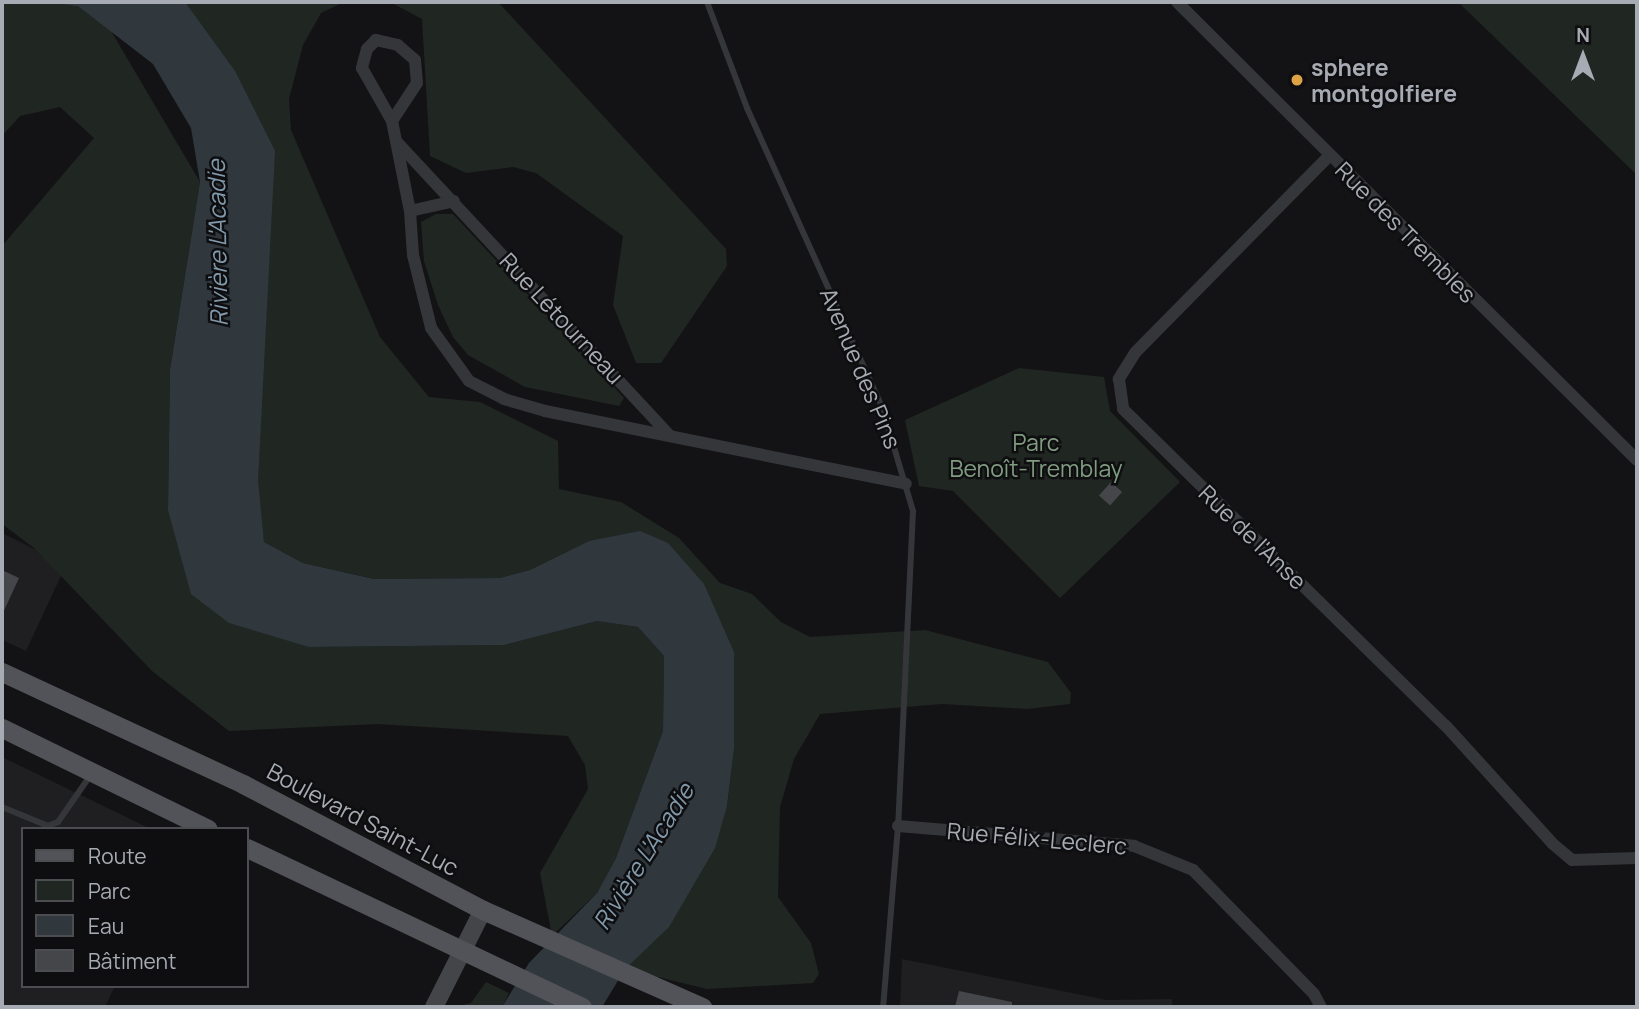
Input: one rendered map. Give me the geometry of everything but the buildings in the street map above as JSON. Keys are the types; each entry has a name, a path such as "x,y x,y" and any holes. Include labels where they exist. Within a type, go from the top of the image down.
{"main road":[{"name":"Boulevard Saint-Luc","path":"2,672 243,784 483,910 702,1007"},
{"path":"2,728 204,827"},
{"path":"248,848 460,953 582,1007"}],"street":[{"name":"Rue des Trembles","path":"1177,2 1637,460"},
{"name":"Rue Létourneau","path":"392,121 417,83 415,60 398,45 376,40 367,48 362,68 392,121 410,211 413,255 431,328 470,381 504,399 535,408 906,484"},
{"name":"Rue Létourneau","path":"396,141 670,435"},
{"name":"Rue de l'Anse","path":"1329,156 1135,353 1119,379 1123,409 1446,726 1553,844 1572,860 1637,858"},
{"path":"410,211 454,201"},
{"name":"Rue Félix-Leclerc","path":"898,826 1134,846 1193,870 1314,994 1321,1007"},
{"path":"433,1007 483,910"}],"lane":[{"name":"Avenue des Pins","path":"707,2 747,108 882,407 913,511 913,570 898,826 883,1007"},
{"path":"2,807 39,824 58,822 93,772"}],"shaded area":[{"path":"2,533 66,565 26,651 2,640"},
{"path":"2,757 147,827 21,827 21,988 114,988 105,1007 2,1007"},
{"path":"902,959 1107,1000 1172,999 1172,1007 900,1007"}],"green space":[{"path":"2,2 94,2 200,182 170,370 168,510 309,647 504,645 597,621 638,627 664,656 663,731 616,858 597,893 552,936 540,873 588,789 585,765 568,736 378,724 229,731 152,671 34,548 2,524 2,246 94,138 60,107 20,116 2,136"},
{"path":"185,2 344,2 321,13 303,45 289,99 291,130 380,337 429,397 480,402 558,441 559,489 621,502 679,538 720,583 752,594 781,622 810,637 925,630 1048,662 1071,693 1070,704 1027,709 942,704 820,714 794,759 780,807 778,897 811,943 819,974 813,983 707,989 625,969 727,806 734,749 734,651 589,541 530,570 500,578 375,579 303,563 264,542"},
{"path":"390,2 498,2 726,249 727,266 661,363 636,363 613,305 623,236 536,173 513,167 466,173 430,156 422,19"},
{"path":"1458,2 1637,2 1637,175"},
{"path":"436,214 453,214 624,398 619,406 525,387 468,355 453,337 438,305 424,261 421,222"},
{"name":"Parc Benoît-Tremblay","path":"1019,368 1104,377 1110,411 1180,482 1060,598 953,491 919,486 905,420"},
{"path":"486,982 509,993 502,1007 455,1007 471,1003"}],"water":[{"name":"Rivière L'Acadie","path":"47,2 185,2 235,71 275,151 258,481 264,542 303,563 374,579 500,578 530,570 589,541 640,531 668,543 704,584 734,652 734,749 727,806 715,848 669,927 625,969 602,1007 502,1007 529,963 597,893 616,858 663,731 664,656 638,627 597,621 504,645 309,647 229,623 191,594 168,510 170,370 200,182 191,128 153,64 78,6"}],"place":[{"name":"sphere montgolfiere","path":"1297,80"}]}
